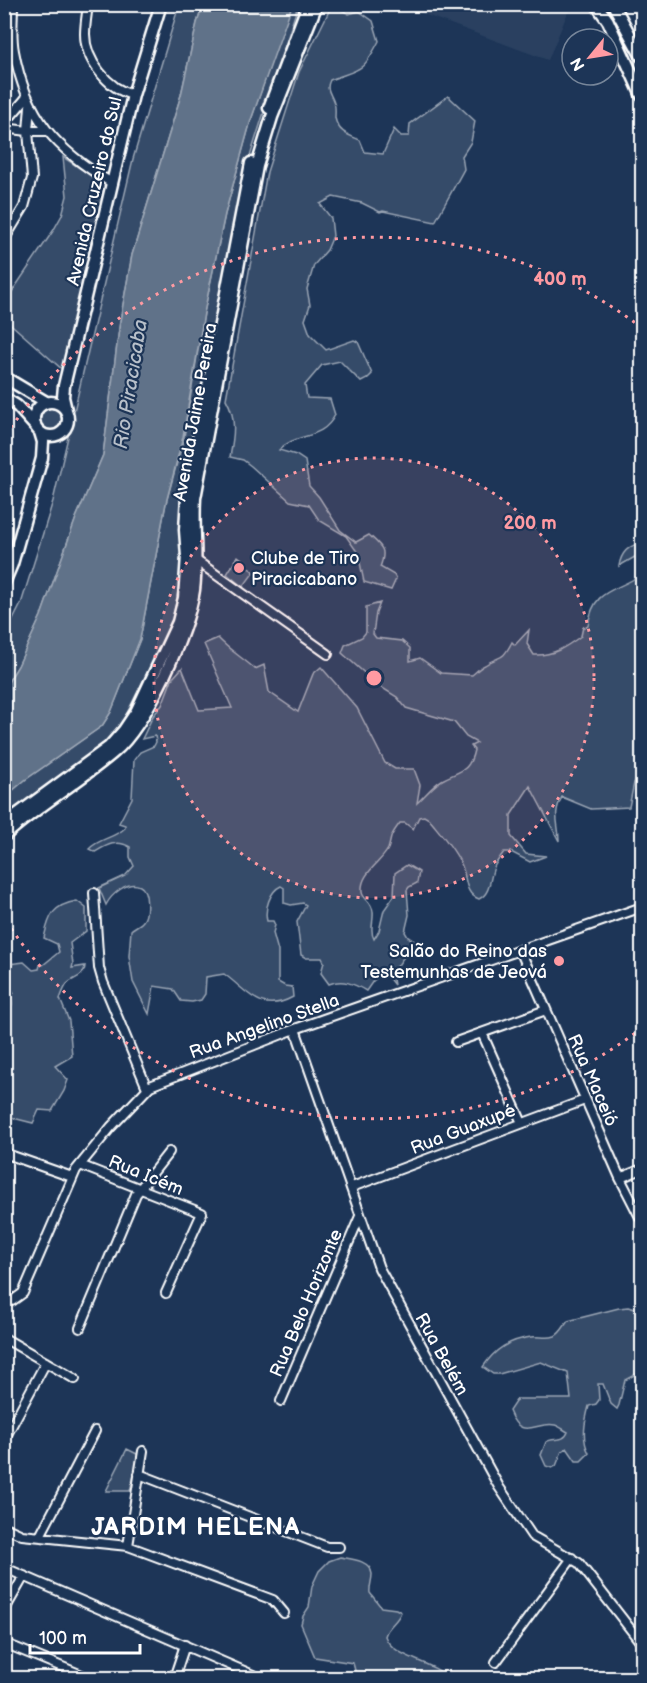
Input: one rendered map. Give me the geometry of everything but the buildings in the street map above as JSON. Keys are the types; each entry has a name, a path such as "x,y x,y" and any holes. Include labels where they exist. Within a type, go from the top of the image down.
{"main road":[{"name":"Avenida Cruzeiro do Sul","path":"66,410 63,398 64,386 133,95 161,4"},
{"name":"Avenida Jaime Pereira","path":"4,826 109,747 124,730 142,699 178,622 192,558 184,530 187,496 249,167 308,4"},
{"name":"Avenida Jaime Pereira","path":"4,836 20,821 115,751 131,735 149,705 182,634 194,591 192,558 195,498 257,166 272,117 317,4"},
{"path":"596,4 608,21 642,96"},
{"path":"613,4 642,57"},
{"path":"4,377 30,394 47,402 57,403 66,410 68,416 66,428 43,452 15,554 4,583"},
{"path":"43,452 34,414 41,405 64,386"},
{"path":"17,406 27,403 30,394"},
{"path":"4,398 17,406 38,429 48,436 57,435"}],"street":[{"path":"13,4 13,49 30,106 46,130 85,168 112,183"},
{"path":"88,4 85,35 88,50 98,69 124,93 133,95"},
{"path":"27,97 4,126 28,131 46,130"},
{"path":"4,240 28,197 32,178 28,131 30,106"},
{"path":"192,558 328,654"},
{"path":"94,893 99,968 147,1088"},
{"name":"Rua Angelino Stella","path":"4,1300 12,1301 23,1293 72,1177 80,1165 147,1088 157,1082 295,1029 642,907"},
{"name":"Rua Maceió","path":"520,950 620,1178 642,1221"},
{"path":"456,1042 546,1010"},
{"name":"Rua Belém","path":"295,1029 379,1268 499,1487 532,1536 579,1563 642,1644"},
{"path":"482,1033 522,1123"},
{"name":"Rua Guaxupé","path":"352,1187 585,1100"},
{"path":"80,1329 136,1194 169,1152"},
{"path":"4,1153 72,1177"},
{"name":"Rua Icém","path":"80,1165 202,1213 165,1293"},
{"path":"620,1178 642,1169"},
{"name":"Rua Belo Horizonte","path":"281,1401 360,1216"},
{"path":"4,1338 75,1379"},
{"path":"4,1440 46,1362"},
{"path":"40,1536 95,1431"},
{"path":"128,1546 143,1451"},
{"path":"140,1474 327,1547 339,1547"},
{"path":"4,1527 22,1534 128,1546 273,1600 284,1613"},
{"path":"496,1662 572,1558"},
{"path":"12,1571 260,1678"},
{"path":"4,1611 24,1576"},
{"path":"4,1643 89,1678"},
{"path":"174,1678 185,1645"}],"shaded area":[{"path":"412,4 571,4 548,60 410,9"},
{"path":"179,5 203,5 181,95 132,255 120,321 103,455 76,518 41,616 18,666 5,687 4,638 21,604 53,501 133,159"},
{"path":"291,5 298,5 247,166 180,530 181,573 173,621 119,729 105,745 5,820 5,797 25,780 102,726 111,712 140,639 166,503 184,437 204,313 225,214 251,120"},
{"path":"331,7 349,14 359,11 373,21 379,41 369,59 360,68 330,80 328,86 335,105 338,127 360,140 365,152 383,154 394,129 401,136 409,136 410,124 448,96 475,121 471,142 462,156 464,169 435,222 380,212 362,203 333,197 320,204 331,218 333,236 327,250 314,265 307,289 310,305 305,320 310,334 326,350 354,340 358,342 372,374 361,382 340,361 322,365 305,385 307,398 330,399 335,415 323,429 286,444 279,450 296,455 305,461 309,486 319,497 340,530 356,542 369,535 380,546 383,556 380,567 394,575 396,579 391,590 364,582 358,553 346,536 319,520 309,505 290,501 243,460 230,457 233,420 226,399 267,172 299,72"},
{"path":"63,157 107,186 63,370 5,319 5,302 62,215 67,196"},
{"path":"51,404 57,405 65,413 65,425 57,433 51,434 45,433 37,425 36,419 37,413 45,405"},
{"path":"642,543 642,553 619,566 626,550"},
{"name":"Clube de Tiro Piracicabano","path":"238,556 242,559 242,563 254,572 243,587 227,574"},
{"path":"642,574 642,770 634,783 629,807 591,809 562,797 557,809 559,841 530,786 511,815 511,836 526,854 546,856 530,862 511,852 504,852 493,869 486,893 479,899 468,890 462,866 455,853 429,819 424,816 419,817 413,829 405,823 400,823 392,835 385,854 364,879 362,885 364,897 372,908 374,939 379,931 384,910 394,896 395,873 407,865 419,872 417,883 407,890 409,915 405,932 408,937 422,946 405,955 392,974 394,985 384,972 366,991 348,983 329,984 321,973 324,962 322,958 306,958 301,955 297,922 306,905 284,903 284,888 281,886 271,896 266,916 267,921 273,921 275,925 273,933 278,951 278,982 292,987 293,997 282,1002 263,1002 255,999 224,974 206,977 205,994 201,1000 192,1002 181,1001 173,989 154,986 149,1014 133,982 129,956 131,930 142,922 146,914 145,892 140,886 130,885 116,893 106,905 99,888 125,876 134,866 130,857 130,847 116,843 95,852 89,849 97,842 125,828 125,825 119,823 132,798 134,760 140,752 154,746 155,736 142,739 153,716 162,705 172,679 182,668 199,710 232,708 204,644 218,638 255,669 264,665 269,692 298,712 313,674 321,667 357,708 385,763 395,769 414,769 420,785 417,803 438,782 466,767 474,750 471,746 477,743 466,737 454,722 406,708 397,697 379,686 342,653 345,645 362,637 366,632 366,607 380,603 373,634 376,638 402,641 410,648 410,661 420,658 441,673 472,675 483,666 503,656 512,642 515,645 529,630 527,644 534,655 547,654 565,647 581,636 583,627 588,626 595,604 601,597"},
{"path":"77,901 86,908 86,931 70,943 72,968 85,966 81,975 67,984 60,999 69,1021 72,1056 55,1066 68,1080 52,1111 39,1110 33,1123 5,1116 5,1030 12,1005 11,995 14,993 10,986 9,964 24,962 33,970 39,969 40,965 59,952 57,944 44,938 50,917 62,905"},
{"path":"628,1307 642,1311 642,1371 625,1380 617,1409 611,1404 603,1384 598,1384 599,1400 596,1404 589,1406 585,1424 584,1436 589,1453 581,1461 576,1461 567,1448 562,1451 556,1466 552,1468 546,1466 541,1455 546,1442 564,1438 568,1432 555,1425 524,1428 519,1426 509,1411 517,1399 571,1399 568,1373 541,1362 499,1374 493,1374 483,1367 498,1350 516,1340 552,1337 559,1333 568,1321"},
{"path":"127,1449 139,1455 130,1491 106,1491"},
{"path":"340,1557 359,1561 368,1566 372,1574 370,1593 381,1607 401,1612 386,1632 385,1636 389,1643 404,1654 433,1667 448,1678 357,1678 353,1663 315,1657 301,1624 303,1616 309,1607 312,1586 319,1571 329,1561"}],"water":[{"name":"Rio Piracicaba","path":"203,5 292,5 251,120 225,214 204,313 183,437 166,503 140,639 111,712 102,726 25,780 5,797 5,687 18,666 41,616 76,518 103,455 120,321 132,255 181,95"}],"place":[{"name":"Clube de Tiro Piracicabano","path":"239,568"},
{"name":"Salão do Reino das Testemunhas de Jeová","path":"559,961"}],"district":[{"name":"JARDIM HELENA","path":"196,1527"}]}
